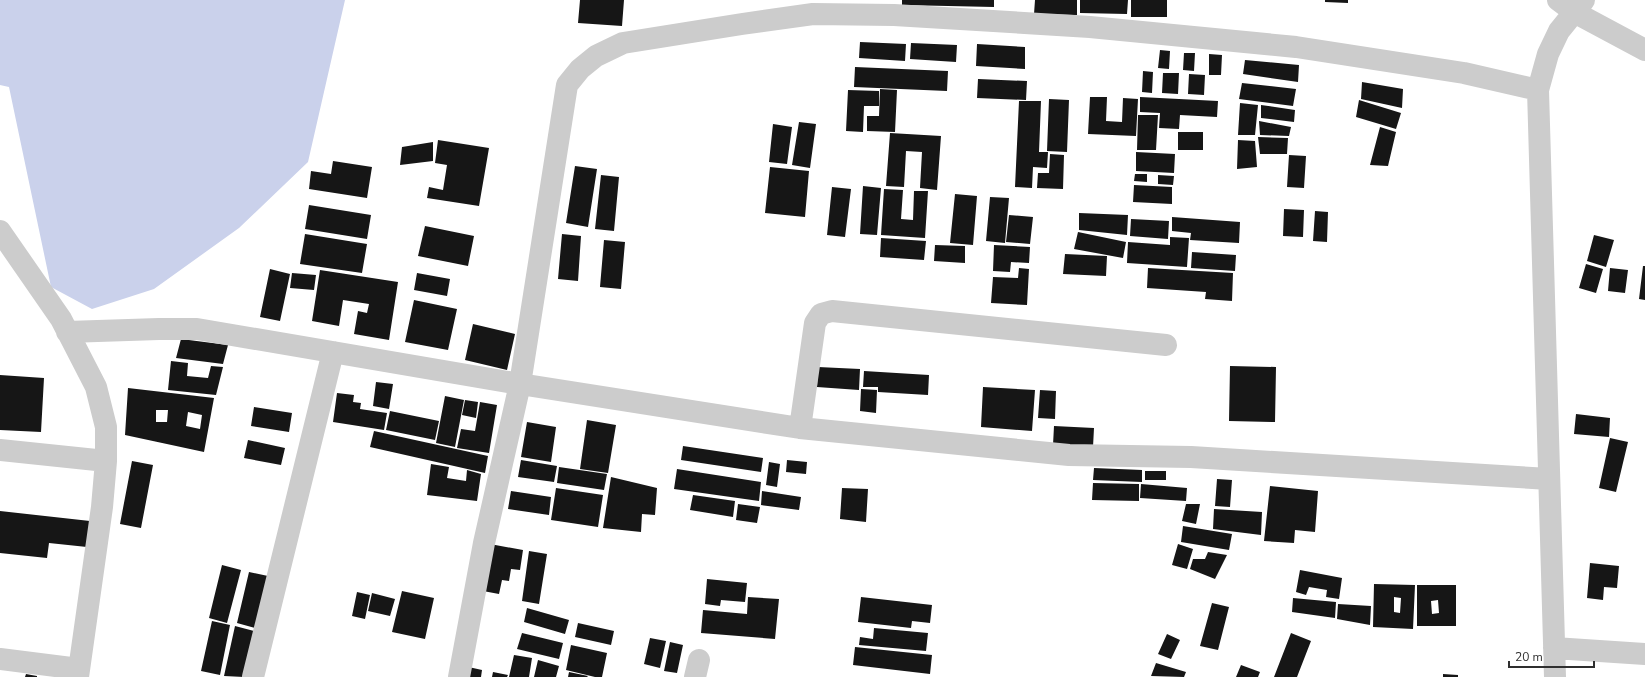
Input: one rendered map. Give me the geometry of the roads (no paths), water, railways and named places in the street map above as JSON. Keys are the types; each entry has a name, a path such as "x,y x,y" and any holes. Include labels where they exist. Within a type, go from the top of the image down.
{"street":[{"path":"1555,677 1538,90 1548,54 1572,4 1645,50"},
{"path":"458,677 484,543 520,384 567,85 580,69 596,56 623,43 813,14 902,16 1090,27 1296,47 1464,73 1538,90"},
{"path":"0,231 61,319 96,387 106,427 106,461 102,507 79,673 0,659"},
{"path":"800,428 815,323 821,314 832,311 1166,345"},
{"path":"68,332 158,328 198,329 520,384 800,428 1069,455 1191,457 1549,479"},
{"path":"253,677 333,352"},
{"path":"0,450 106,461"},
{"path":"1554,648 1645,654"}],"water":[{"path":"0,0 345,0 308,162 239,228 154,289 92,309 51,287 9,87 0,85"}]}
